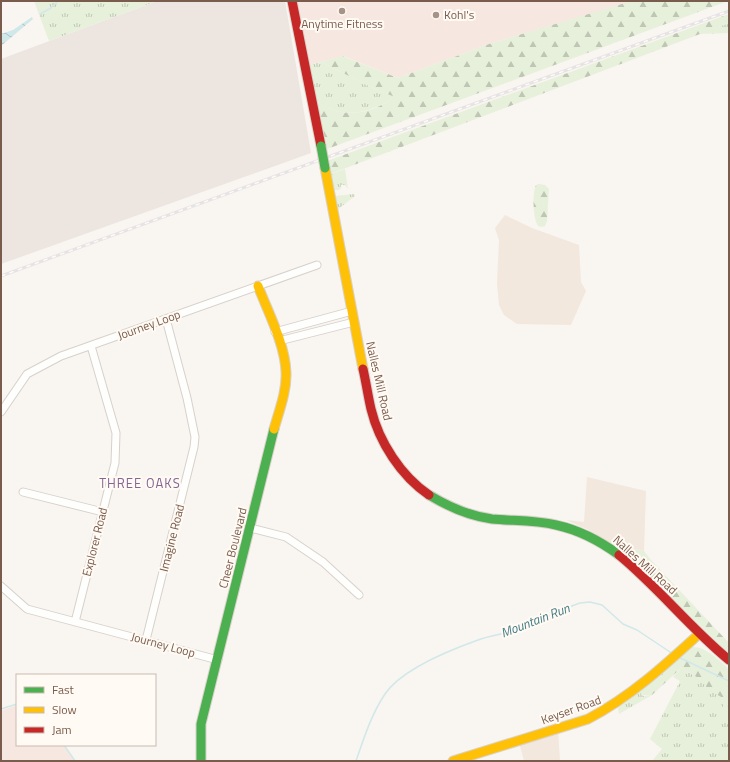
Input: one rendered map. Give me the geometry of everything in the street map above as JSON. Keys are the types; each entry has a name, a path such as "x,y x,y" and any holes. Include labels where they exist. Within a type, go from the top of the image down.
{"street":[{"name":"Nalles Mill Road","path":"292,1 321,146 366,388 375,422 386,448 411,480 428,494 459,511 475,516 507,521 550,524 578,531 602,543 624,559 699,634 729,660"},
{"name":"Journey Loop","path":"1,412 27,374 61,356 317,265"},
{"name":"Cheer Boulevard","path":"201,761 201,724 285,387 286,372 284,353 258,286"},
{"path":"275,332 352,310"},
{"name":"Imagine Road","path":"146,640 194,447 195,437 187,398 166,319"},
{"path":"279,341 354,322"},
{"name":"Explorer Road","path":"75,622 115,463 116,433 91,346"},
{"path":"23,492 102,512"},
{"path":"250,528 286,537 323,562 349,587 359,594"},
{"name":"Journey Loop","path":"1,586 27,609 218,660"},
{"name":"Keyser Road","path":"453,761 588,718 602,712 623,700 699,634"}],"shaded area":[{"path":"157,1 285,1 311,153 1,264 1,59"},
{"path":"296,1 632,2 489,44 398,78 343,56 310,65"},
{"path":"505,215 532,228 579,245 581,282 586,291 571,325 517,324 504,315 499,305 497,284 499,240 495,228"},
{"path":"587,477 646,491 644,551 636,549 629,551 629,556 589,530 566,520 584,522"},
{"path":"16,705 16,746 66,746 75,761 1,761 1,711"},
{"path":"558,731 560,761 524,761 519,742"}],"green space":[{"path":"34,1 157,1 49,41"},
{"path":"632,1 728,1 327,149 317,103 345,113 353,113 375,108 395,97 377,90 321,62 342,56 398,78 489,44"},
{"path":"729,14 729,23 330,174 327,161"},
{"path":"729,23 729,33 698,34"},
{"path":"321,62 377,90 396,97 368,110 353,113 338,111 317,103 310,65"},
{"path":"345,169 348,189 345,185 341,185 339,190 333,190 330,174"},
{"path":"536,185 545,185 549,189 547,221 545,226 541,227 538,226 536,222 534,206 535,189"},
{"path":"354,194 355,196 337,210 334,199 335,196"},
{"path":"636,549 644,551 729,643 729,653 629,556 629,551"},
{"path":"693,647 703,649 708,652 729,669 729,711 723,707 723,698 709,690 700,679 681,668 652,695 641,695 644,688 664,674 666,668"},
{"path":"666,668 664,674 644,688"},
{"path":"681,668 700,679 723,698 723,707 729,711 729,761 652,761 662,749 650,739 680,681 673,677"},
{"path":"644,688 643,696 652,695 619,714 618,708"}],"water":[{"path":"32,17 33,19 1,46 1,34 13,30"}],"waterway":[{"path":"40,14 51,8 58,1"},
{"name":"Mountain Run","path":"356,761 368,727 380,702 385,694 403,676 427,661 454,649 483,638 519,629 580,603 590,602 602,605 623,624 637,630 673,654"},
{"name":"Mountain Run","path":"678,657 729,681"},
{"name":"Mountain Run","path":"1,709 16,704"},
{"name":"Mountain Run","path":"65,746 75,761"}],"railway":[{"path":"1,276 729,11"}],"traffic: fast":[{"path":"321,146 325,168"},
{"path":"201,761 201,724 274,429"},
{"path":"429,495 452,507 475,516 492,519 540,522 565,527 589,537 619,555"}],"traffic: slow":[{"path":"325,168 363,369"},
{"path":"258,286 283,350 285,361 285,386 274,429"},
{"path":"453,761 588,719 632,691 660,669 699,634"}],"traffic: jam":[{"path":"292,1 321,146"},
{"path":"363,369 371,409 385,446 400,468 429,495"},
{"path":"619,555 647,580 701,635 729,660"}],"place":[{"name":"Anytime Fitness","path":"342,11"},
{"name":"Kohl's","path":"436,15"}],"district":[{"name":"THREE OAKS","path":"140,483"}]}
